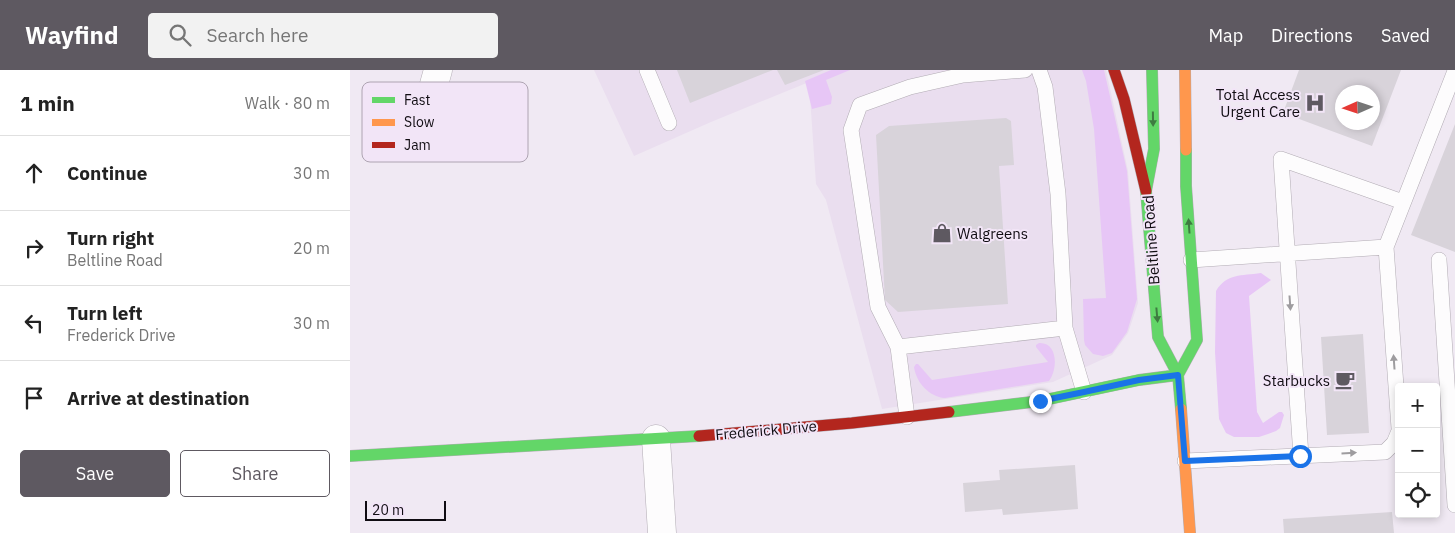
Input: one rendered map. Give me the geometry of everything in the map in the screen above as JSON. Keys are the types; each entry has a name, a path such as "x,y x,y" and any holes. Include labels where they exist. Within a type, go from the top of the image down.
{"main road":[{"path":"1114,70 1124,99 1146,191"},
{"name":"Beltline Road","path":"1152,70 1154,150 1146,191 1158,337 1178,375 1190,533"},
{"path":"1178,375 1197,340 1186,167 1185,70"},
{"name":"Frederick Drive","path":"350,456 656,439 852,423 1040,401 1139,380 1178,375"}],"street":[{"path":"656,439 662,533"}],"lane":[{"path":"647,70 669,123"},
{"path":"907,417 898,347 878,307 851,130 860,105 910,87 963,75 1025,70"},
{"path":"1039,70 1045,87 1058,194 1065,328 1084,392"},
{"path":"1399,428 1386,247 1455,71"},
{"path":"1300,456 1281,160 1403,202"},
{"path":"1191,260 1386,247"},
{"path":"1439,260 1455,505"},
{"path":"898,347 1065,328"},
{"path":"1185,461 1385,452 1395,440"}],"shaded area":[{"path":"594,70 1106,70 1128,171 1138,303 1128,333 1112,355 1053,382 882,409 826,200 816,184 809,82 634,156"},
{"path":"831,70 850,70 826,80 832,97 831,104 812,109 805,81"},
{"path":"1082,70 1104,70 1127,171 1137,299 1127,332 1112,353 1103,356 1093,354 1085,345 1084,340 1083,299 1106,298 1094,129 1086,81"},
{"path":"1261,273 1271,280 1249,296 1257,412 1263,423 1279,412 1282,412 1284,415 1280,428 1276,431 1259,437 1234,437 1226,433 1219,419 1215,352 1216,291 1225,281 1235,276"},
{"path":"1039,343 1045,344 1053,351 1055,363 1049,381 945,398 934,395 924,388 915,373 914,367 916,364 932,380 1048,362 1036,347"}],"building":[{"path":"677,70 773,70 690,103"},
{"path":"777,70 824,70 785,85"},
{"name":"Total Access Urgent Care","path":"1299,70 1401,70 1380,125 1380,85 1335,85 1335,130 1378,130 1372,146 1283,113"},
{"name":"Walgreens","path":"1006,118 1011,121 1014,165 999,166 1008,304 898,312 885,300 876,135 889,126"},
{"path":"1455,124 1455,252 1411,235"},
{"name":"Starbucks","path":"1363,334 1369,433 1327,435 1321,337"},
{"path":"1075,465 1078,509 1003,515 1002,509 965,512 963,483 1000,480 999,470"},
{"path":"1392,512 1394,533 1284,533 1283,519"}],"traffic: fast":[{"path":"1152,70 1154,149 1146,191 1158,337 1178,375 1181,409"},
{"path":"1178,375 1197,340 1186,186 1186,150"},
{"path":"949,412 1040,401 1139,380 1178,375"},
{"path":"350,456 699,436"}],"traffic: slow":[{"path":"1185,70 1186,150"},
{"path":"1181,409 1190,533"}],"traffic: jam":[{"path":"1114,70 1124,99 1146,191"},
{"path":"699,436 852,423 949,412"}],"place":[{"name":"Total Access Urgent Care","path":"1315,103"},
{"name":"Walgreens","path":"942,233"},
{"name":"Starbucks","path":"1345,380"}],"route":[{"path":"1040,401 1139,380 1178,375 1185,461 1300,456"}]}
